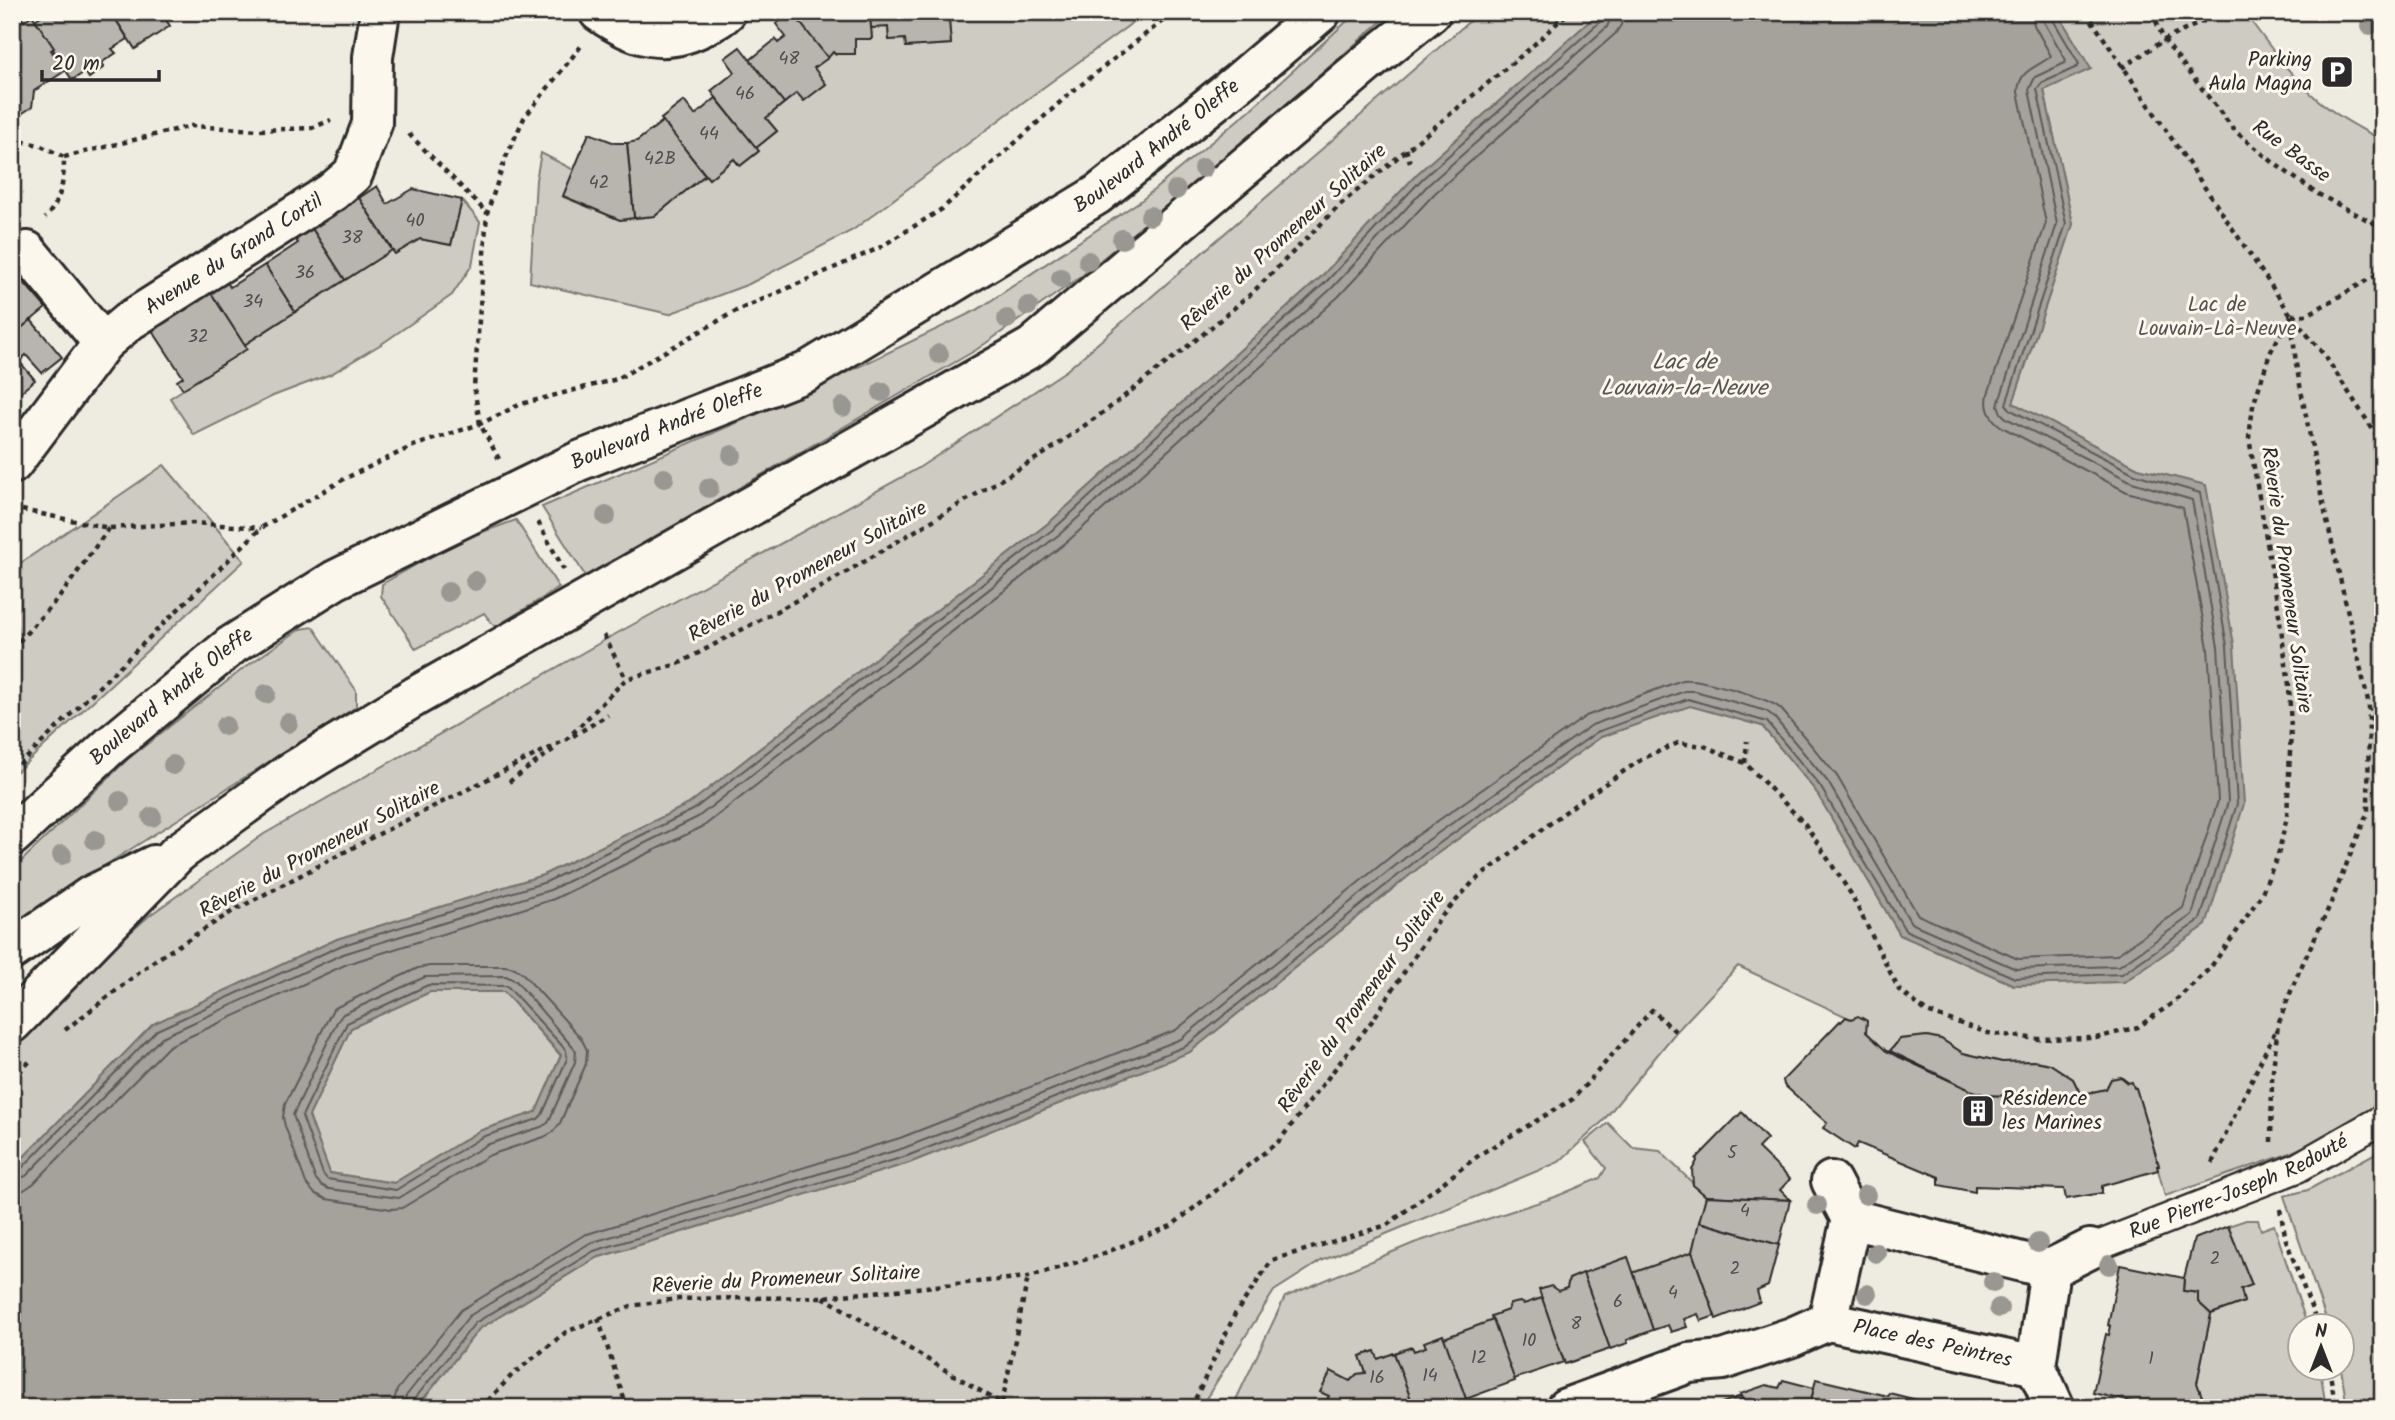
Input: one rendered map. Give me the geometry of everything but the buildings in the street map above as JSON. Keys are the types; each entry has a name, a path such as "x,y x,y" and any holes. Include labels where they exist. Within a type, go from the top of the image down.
{"main road":[{"name":"Avenue du Grand Cortil","path":"12,464 103,344 129,321 332,192 354,174 372,124 373,57 380,12"},
{"path":"591,28 635,32 662,39 688,35 726,12"},
{"name":"Boulevard André Oleffe","path":"12,836 110,746 243,638 335,580 579,461 806,372 1097,195 1239,82 1321,12"},
{"path":"12,950 92,895 178,853 288,775 416,696 1032,347 1431,12"},
{"path":"27,251 103,344"},
{"path":"12,1023 178,853"},
{"path":"1832,1181 1851,1219 2050,1269 2090,1249"},
{"name":"Place des Peintres","path":"1828,1321 1851,1219"},
{"name":"Place des Peintres","path":"2050,1269 2036,1366 2054,1407"},
{"name":"Place des Peintres","path":"1566,1408 1689,1363 1723,1360 1792,1337 1828,1321 2036,1366"}],"street":[{"name":"Rue Pierre-Joseph Redouté","path":"2090,1249 2297,1168 2383,1118"}],"path":[{"path":"12,772 261,528 346,478 414,446 480,424 522,404 617,379 734,312 878,248 942,209 1068,95 1165,19 1168,12"},
{"path":"1550,12 1558,21"},
{"name":"Rêverie du Promeneur Solitaire","path":"58,1035 154,961 233,911 567,739 626,679 678,664 823,586 1047,452 1108,409 1252,293 1342,203 1527,51 1569,12"},
{"path":"2086,12 2291,316 2325,356 2383,445"},
{"name":"Rue Basse","path":"2152,12 2164,40 2235,131 2275,164 2319,194 2383,228"},
{"path":"2202,12 2206,20"},
{"path":"2122,68 2164,40 2217,12"},
{"path":"501,463 480,424 474,387 487,213 506,157 524,118 591,28"},
{"path":"12,139 39,145 64,157 191,126 259,130 312,128 349,112 372,124 402,127 487,213"},
{"path":"1406,149 1410,163"},
{"path":"53,209 64,184 64,157"},
{"path":"2291,316 2307,316 2383,271"},
{"path":"2191,1208 2278,1024 2368,811 2369,705 2322,499 2296,364 2291,316"},
{"name":"Rêverie du Promeneur Solitaire","path":"481,1408 512,1375 566,1332 631,1306 676,1299 823,1297 1028,1277 1097,1256 1171,1226 1279,1141 1372,1021 1440,918 1473,882 1585,797 1644,758 1678,743 1704,746 1745,763 1805,824 1851,894 1899,990 1927,1012 1988,1033 2038,1039 2096,1038 2138,1027 2174,1002 2210,968 2261,895 2277,855 2287,817 2291,741 2289,685 2249,438 2253,406 2270,353 2291,316"},
{"path":"12,508 109,528 193,523 261,528"},
{"path":"533,513 568,577"},
{"path":"12,649 61,596 109,528"},
{"path":"604,635 626,679"},
{"path":"509,782 567,739 608,715"},
{"path":"1745,763 1747,741"},
{"path":"1191,1408 1235,1314 1272,1260 1387,1225 1482,1153 1573,1099 1652,1010 1676,1032"},
{"path":"2278,1024 2272,1080 2273,1176 2286,1240 2313,1312"},
{"path":"12,1080 40,1051"},
{"path":"1002,1403 1028,1277"},
{"path":"823,1297 1009,1408"},
{"path":"598,1318 626,1408"},
{"path":"2332,1382 2336,1408"}],"green space":[{"path":"960,12 1143,12 1128,26 853,230 749,284 669,314 530,282 536,180 541,153 574,170 563,197 620,220 655,216 705,175 709,179 734,159 740,166 758,152 756,148 777,131 766,118 797,93 804,100 826,84 814,68 833,52 854,54 855,39 872,39 871,28 888,27 889,40 905,39 907,47 951,44 949,20 961,19"},
{"path":"1357,12 1392,12 1235,149 1079,278 976,350 586,577 542,507 783,403 977,310 1143,199 1251,109"},
{"path":"1480,12 1600,12 1417,174 1321,277 1051,521 689,804 543,875 337,939 153,1024 12,1169 12,1038 150,915 264,834 612,636 917,469 1067,370"},
{"name":"Lac de Louvain-Là-Neuve","path":"2057,12 2244,12 2307,90 2349,122 2383,140 2383,1103 2338,1132 2285,1155 2165,1196 2157,1166 2159,1165 2136,1088 2121,1077 2111,1079 2106,1089 2081,1095 2073,1079 2050,1064 2035,1061 2002,1062 1963,1053 1941,1039 1927,1036 1900,1039 1890,1051 1886,1051 1866,1032 1867,1021 1863,1018 1851,1019 1738,966 1676,1032 1603,1121 1559,1162 1321,1261 1274,1291 1200,1408 417,1408 479,1329 596,1258 909,1163 1190,1052 1431,858 1601,737 1690,705 1762,726 1815,790 1900,935 2014,985 2124,981 2206,925 2205,485 2138,468 2013,403 2073,224 2044,90 2090,68"},
{"path":"462,200 480,222 472,265 452,295 383,343 331,374 273,396 194,435 170,398 246,349 244,345 392,250 395,254 420,239 451,245"},
{"path":"164,465 244,561 12,776 12,569"},
{"path":"516,520 559,588 495,627 484,613 416,649 381,596 382,584 458,541"},
{"path":"313,627 356,690 356,707 28,914 12,927 12,870 128,759 244,668 300,629"},
{"path":"430,992 504,992 561,1056 536,1112 479,1131 394,1183 330,1173 309,1116 351,1028"},
{"path":"1608,1123 1633,1148 1660,1151 1706,1196 1692,1252 1632,1273 1627,1257 1569,1279 1567,1288 1524,1304 1510,1304 1508,1310 1491,1316 1493,1320 1444,1338 1443,1335 1426,1347 1414,1351 1411,1347 1378,1359 1374,1351 1360,1356 1366,1373 1357,1374 1350,1381 1331,1372 1329,1396 1323,1408 1232,1408 1285,1297 1414,1243 1555,1197 1600,1178 1606,1168 1585,1142"},
{"path":"2383,1149 2383,1408 2347,1408 2343,1382 2356,1382 2356,1312 2324,1312 2284,1196 2308,1190"},
{"path":"2246,1220 2258,1220 2261,1230 2274,1225 2303,1312 2286,1312 2286,1382 2322,1382 2326,1408 2215,1408 2212,1402 2205,1405 2197,1383 2211,1314 2244,1302 2241,1289 2252,1285 2228,1226"}],"water":[{"name":"Lac de Louvain-la-Neuve","path":"1600,12 2057,12 2091,69 2044,90 2073,224 2013,403 2138,468 2206,485 2234,645 2244,804 2206,925 2124,982 2014,985 1900,935 1815,790 1762,726 1690,706 1601,737 1431,858 1190,1052 909,1163 596,1258 479,1329 416,1408 12,1408 12,1169 153,1024 337,939 543,875 689,804 1051,521 1321,277 1417,174","holes":["430,992 504,992 561,1055 536,1112 479,1131 394,1183 330,1173 309,1116 351,1028"]}],"place":[{"name":"Parking Aula Magna","path":"2337,72"},
{"name":"Résidence les Marines","path":"1978,1111"}]}
